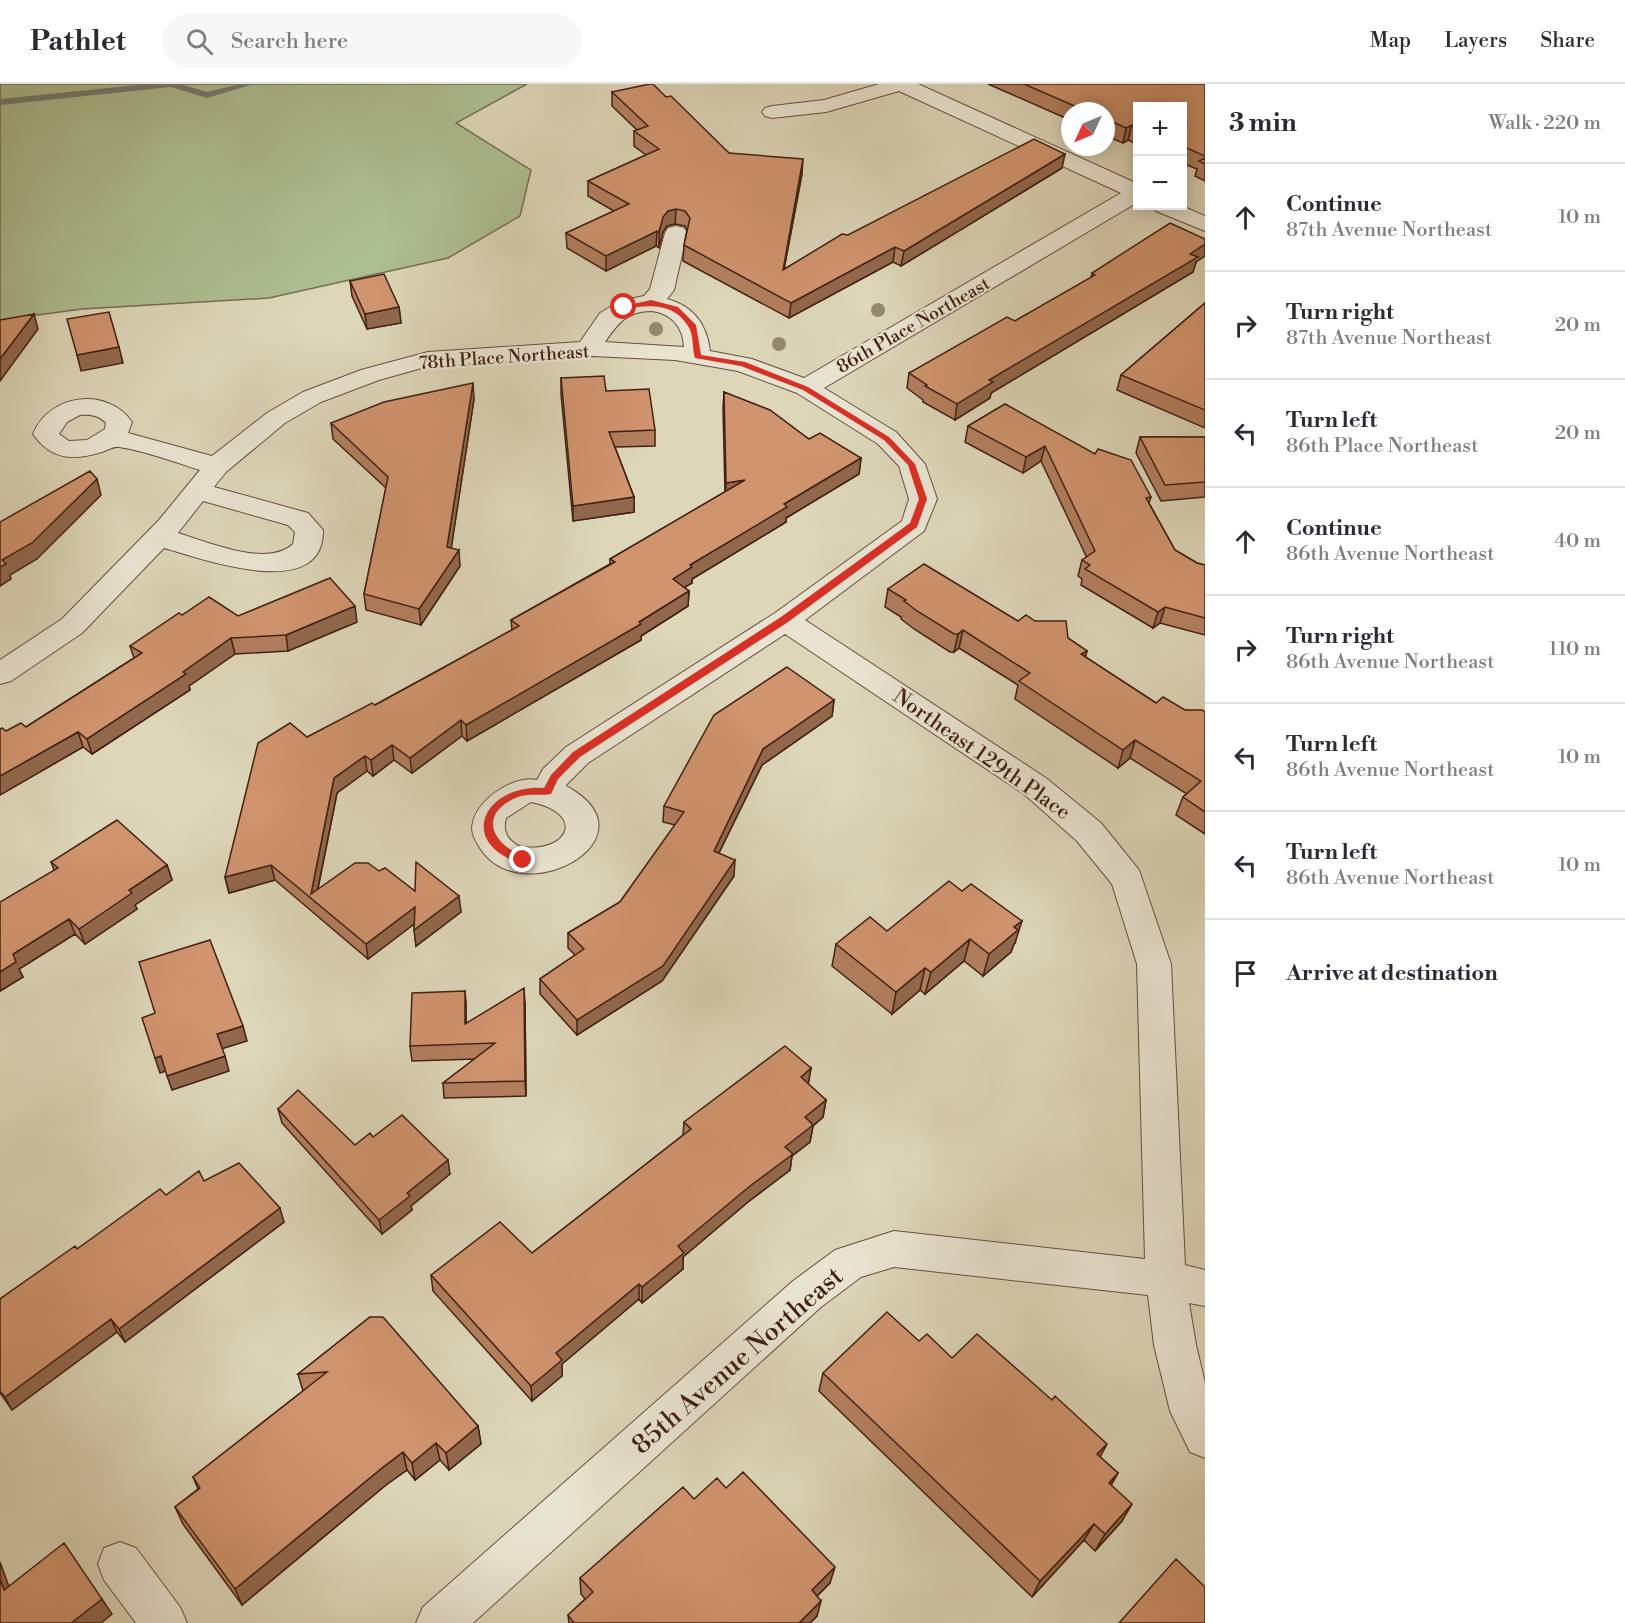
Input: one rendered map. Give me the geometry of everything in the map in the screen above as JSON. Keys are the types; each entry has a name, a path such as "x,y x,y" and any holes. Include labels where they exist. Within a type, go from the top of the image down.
{"street":[{"path":"772,112 826,106 901,84 1133,191"},
{"name":"86th Place Northeast","path":"806,388 1133,195"},
{"path":"1173,210 1205,224"},
{"path":"651,303 662,290 676,233"},
{"path":"547,792 554,777 577,755 784,620 914,525 923,499 912,464 886,438 806,388 743,364 686,355 693,326 675,309 651,303 624,307 608,319 588,350"},
{"name":"78th Place Northeast","path":"0,674 72,626 158,537 217,466 276,418 312,397 370,375 428,359 588,350 686,355"},
{"path":"113,437 217,466"},
{"path":"158,537 272,564 294,557 308,544 309,530 298,519 197,491"},
{"name":"Northeast 129th Place","path":"784,620 1035,786 1089,832 1127,879 1154,964 1186,1284 1175,1345 1200,1413"},
{"name":"85th Avenue Northeast","path":"438,1623 807,1294 849,1263 894,1249 1186,1284"},
{"path":"120,1564 164,1623"}],"green space":[{"path":"0,84 527,84 456,123 531,170 520,216 448,258 269,298 82,309 0,320"}],"building":[{"path":"653,84 666,97 671,96 729,153 803,159 783,270 842,234 848,235 1034,139 1061,152 1062,156 904,251 895,247 791,303 684,245 690,218 685,211 676,209 668,211 663,217 659,232 606,256 566,233 629,204 588,181 659,149 634,131 648,126 612,92"},
{"path":"1024,84 1205,84 1205,156 1187,148 1187,102 1133,102 1133,126 1126,128 1115,123 1115,102 1065,102"},
{"path":"1170,223 1205,239 1205,244 1190,254 1198,257 989,380 993,382 957,404 925,386 927,385 909,373 1007,317 1015,321 1095,275 1092,273"},
{"path":"384,274 399,307 365,314 350,281"},
{"path":"1205,303 1205,410 1121,375"},
{"path":"109,312 119,347 77,355 67,319"},
{"path":"34,314 0,359 0,320"},
{"path":"604,376 606,391 649,389 655,430 609,432 634,497 573,506 561,378"},
{"path":"473,383 447,547 459,550 419,609 364,594 388,477 331,423 384,402"},
{"path":"724,392 770,410 809,439 820,433 861,458 784,504 787,507 690,565 692,567 673,579 689,591 639,622 641,624 466,725 461,720 410,758 392,745 371,760 365,756 334,778 311,894 355,863 368,863 379,871 385,868 415,891 416,862 459,896 414,930 415,907 366,944 271,865 225,877 258,743 290,723 307,737 372,703 375,705 519,626 511,620 615,562 610,559 745,480 726,483"},
{"path":"1005,404 1095,454 1098,449 1131,460 1151,497 1146,498 1175,550 1205,565 1205,618 1165,607 1158,612 1085,569 1090,565 1082,560 1095,551 1045,446 1026,457 968,426"},
{"path":"1140,437 1205,437 1205,482 1165,485"},
{"path":"90,471 97,479 32,543 2,560 6,564 0,567 0,522"},
{"path":"924,564 1018,621 1026,615 1035,621 1066,621 1068,638 1087,651 1081,654 1156,703 1163,697 1185,710 1205,712 1205,812 1183,797 1201,781 1135,740 1123,750 1019,681 1030,673 963,630 954,634 917,611 904,601 906,600 888,589"},
{"path":"330,578 355,606 286,635 231,638 183,672 186,674 87,739 78,732 0,776 0,729 6,731 21,723 26,727 142,653 130,646 179,613 182,615 209,597 238,616"},
{"path":"787,667 834,700 763,749 714,851 735,860 663,966 577,1020 540,979 584,949 568,933 620,902 684,812 664,806 714,715"},
{"path":"117,820 167,865 129,890 132,893 79,929 69,919 13,954 16,962 0,972 0,902 58,868 51,862"},
{"path":"949,881 962,891 971,884 1022,921 1014,927 1018,930 989,954 970,939 931,972 925,968 896,992 836,944 870,917 887,931"},
{"path":"210,940 243,1026 217,1034 225,1056 167,1076 161,1056 155,1058 142,1018 155,1013 139,962"},
{"path":"524,988 525,1081 443,1083 495,1043 410,1046 412,993 465,991 465,1024"},
{"path":"785,1046 811,1068 801,1077 826,1100 805,1117 813,1125 785,1147 793,1154 750,1186 678,1246 684,1253 642,1287 639,1284 556,1353 562,1360 531,1386 431,1275 500,1222 532,1253 691,1129 684,1122"},
{"path":"298,1090 355,1145 370,1133 373,1137 402,1115 448,1160 407,1193 410,1196 379,1220 278,1109"},
{"path":"239,1163 280,1208 119,1329 111,1319 5,1397 0,1391 0,1299 75,1246 77,1249 160,1189 166,1195 199,1171 204,1181"},
{"path":"887,1312 919,1341 927,1334 952,1358 977,1334 1052,1400 1055,1396 1107,1444 1097,1454 1118,1473 1109,1483 1132,1504 1105,1534 1094,1524 1040,1581 823,1373"},
{"path":"370,1317 383,1317 478,1426 446,1453 436,1443 412,1463 403,1452 235,1589 175,1507 200,1488 193,1477 327,1372 298,1374"},
{"path":"743,1472 835,1567 812,1590 821,1601 799,1623 574,1623 568,1615 593,1592 580,1578 683,1487 694,1499 717,1478 726,1488"},
{"path":"64,1543 102,1599 71,1623 0,1623 0,1579 4,1590"},
{"path":"1176,1559 1205,1587 1205,1623 1119,1623"}],"waterway":[{"path":"0,102 171,84 207,95 250,84"}],"route":[{"path":"523,860 508,855 496,846 490,835 488,823 493,811 502,801 531,790 547,792 554,777 577,755 784,620 914,525 923,499 912,464 886,438 806,388 743,364 698,357 693,326 675,309 651,303 624,307"}]}
